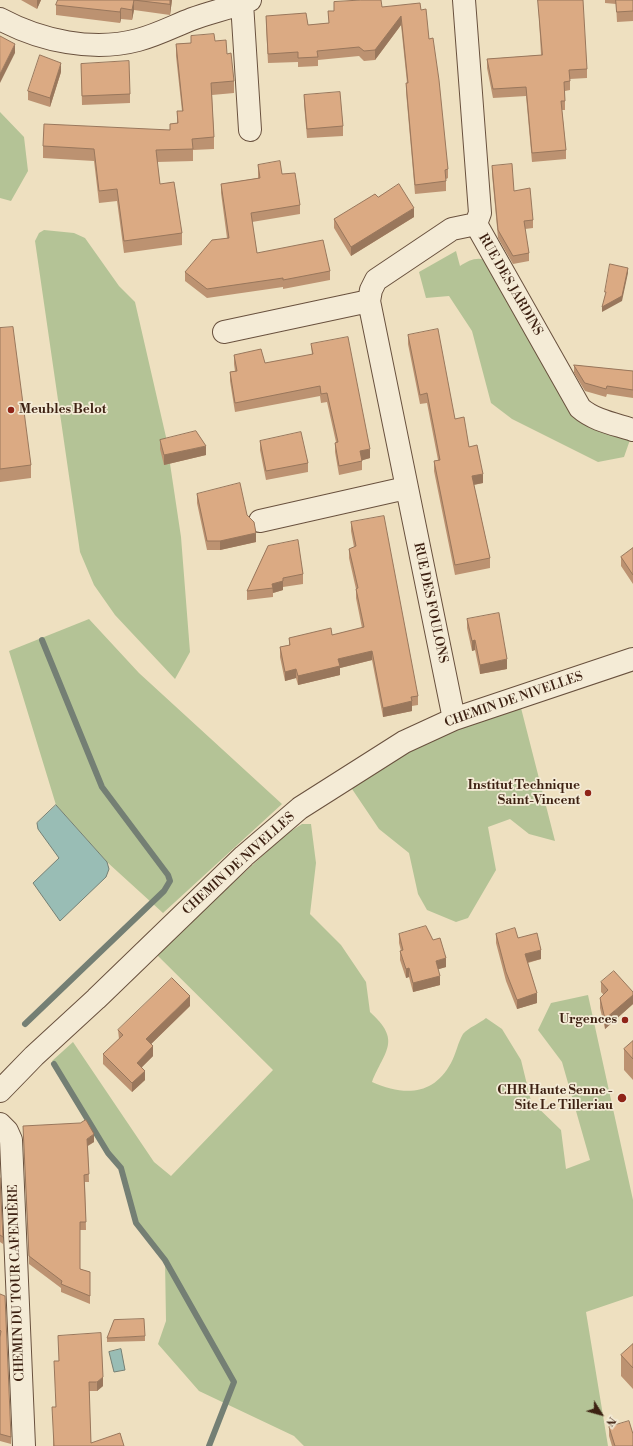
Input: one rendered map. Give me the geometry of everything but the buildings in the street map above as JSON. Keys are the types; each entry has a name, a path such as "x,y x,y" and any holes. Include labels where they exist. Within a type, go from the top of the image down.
{"street":[{"name":"RUE DES JARDINS","path":"464,0 480,213 476,224 580,408 599,420 633,430"},
{"path":"0,19 13,26 63,41 86,45 113,45 151,36 193,19 246,2 250,130"},
{"name":"RUE DES FOULONS","path":"454,719 369,301 371,290 376,280 452,229 476,224"},
{"path":"224,332 369,301"},
{"path":"260,521 406,488"},
{"name":"CHEMIN DE NIVELLES","path":"0,1091 34,1056 96,999 244,856 300,808 404,742 454,719 633,659"},
{"name":"CHEMIN DU TOUR CAFENIÈRE","path":"0,1124 7,1131 11,1140 24,1446"}],"green space":[{"path":"0,112 24,137 28,171 11,201 0,198"},
{"path":"44,230 74,233 85,238 119,286 135,302 166,437 181,537 190,652 175,679 115,615 94,585 80,552 35,241 39,233"},
{"path":"456,251 460,266 474,259 488,261 571,406 631,437 624,457 598,462 512,419 491,403 472,331 449,296 426,298 419,272"},
{"path":"89,619 139,673 282,804 163,913 107,862 56,805 9,651"},
{"path":"521,708 555,841 529,834 510,819 488,827 496,870 468,918 456,922 427,910 418,894 409,853 379,829 350,786 415,748 461,727"},
{"path":"302,824 311,824 316,863 310,914 341,945 366,982 370,1012 380,1022 386,1031 388,1038 386,1053 372,1082 395,1090 406,1091 427,1087 436,1082 444,1074 451,1063 463,1034 486,1018 502,1029 521,1060 531,1101 561,1130 566,1169 590,1160 562,1062 538,1030 551,1003 588,995 633,1200 633,1296 586,1312 608,1446 304,1446 294,1436 199,1391 158,1344 166,1321 165,1260 139,1226 121,1168 108,1153 52,1061 73,1042 154,1162 171,1176 273,1070 156,954 285,835"}],"water":[{"path":"56,805 107,862 109,869 106,877 60,921 33,883 59,858 38,829 37,823"},
{"path":"121,1349 125,1370 114,1372 109,1352"}],"waterway":[{"path":"25,1024 164,891 170,881 168,875 102,787 42,640"},
{"path":"54,1064 108,1153 121,1168 136,1223 165,1260 234,1382 209,1446"}],"place":[{"name":"Meubles Belot","path":"11,410"},
{"name":"Institut Technique Saint-Vincent","path":"588,793"},
{"name":"Urgences","path":"625,1020"},
{"name":"CHR Haute Senne - Site Le Tilleriau","path":"622,1098"}]}
